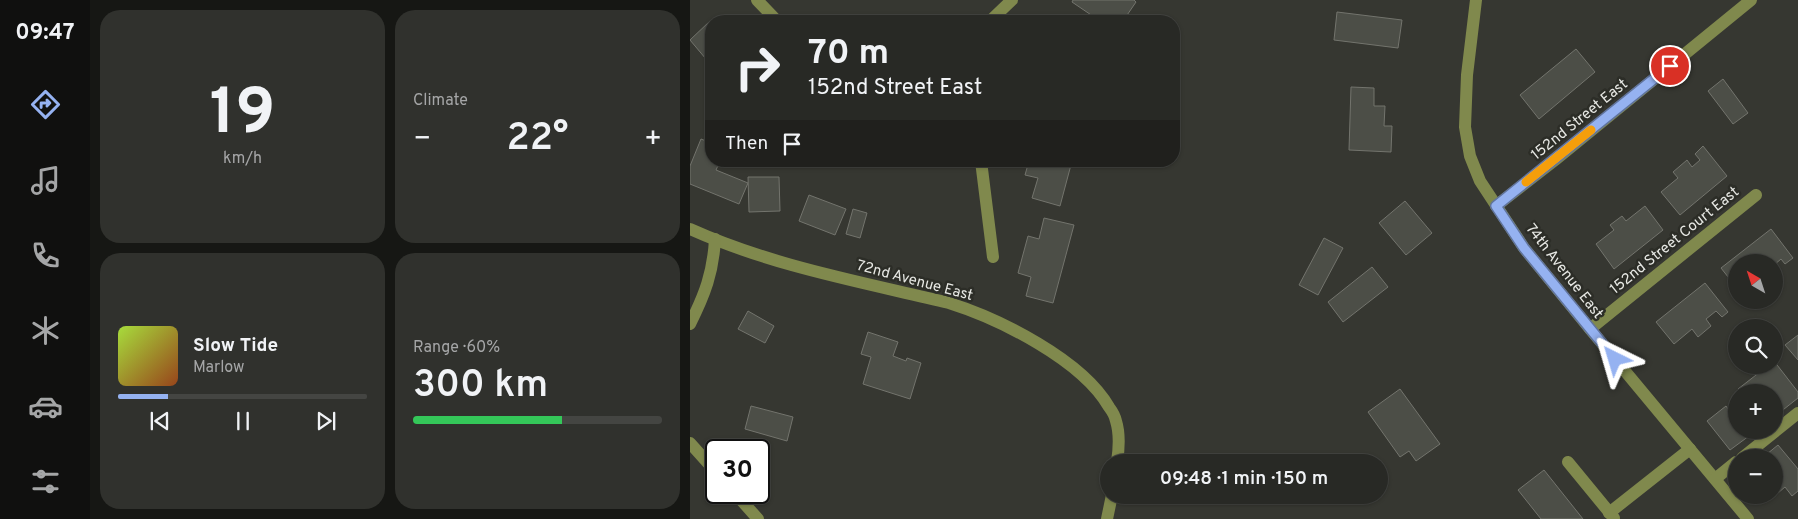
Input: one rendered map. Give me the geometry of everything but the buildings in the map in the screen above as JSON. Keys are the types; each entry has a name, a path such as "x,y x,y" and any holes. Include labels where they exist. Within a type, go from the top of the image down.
{"street":[{"path":"757,0 771,15"},
{"path":"996,15 1012,0"},
{"name":"74th Avenue East","path":"1476,0 1467,75 1464,127 1470,156 1480,181 1524,248 1748,519"},
{"name":"152nd Street East","path":"1496,206 1751,0"},
{"path":"982,167 993,257"},
{"name":"152nd Street Court East","path":"1590,329 1756,195"},
{"name":"72nd Avenue East","path":"690,229 715,244 969,309 1036,342 1073,367 1104,397 1116,420 1117,454"},
{"path":"690,324 708,283 714,262 715,244"},
{"path":"1753,449 1798,413"},
{"path":"690,443 705,460"},
{"path":"1568,462 1612,516 1690,449"},
{"path":"1715,479 1728,468"},
{"path":"745,504 758,519"},
{"path":"1107,519 1110,504"}],"slow traffic":[{"path":"1526,182 1591,130"}],"route":[{"path":"1615,359 1524,248 1496,206 1670,66"}]}
